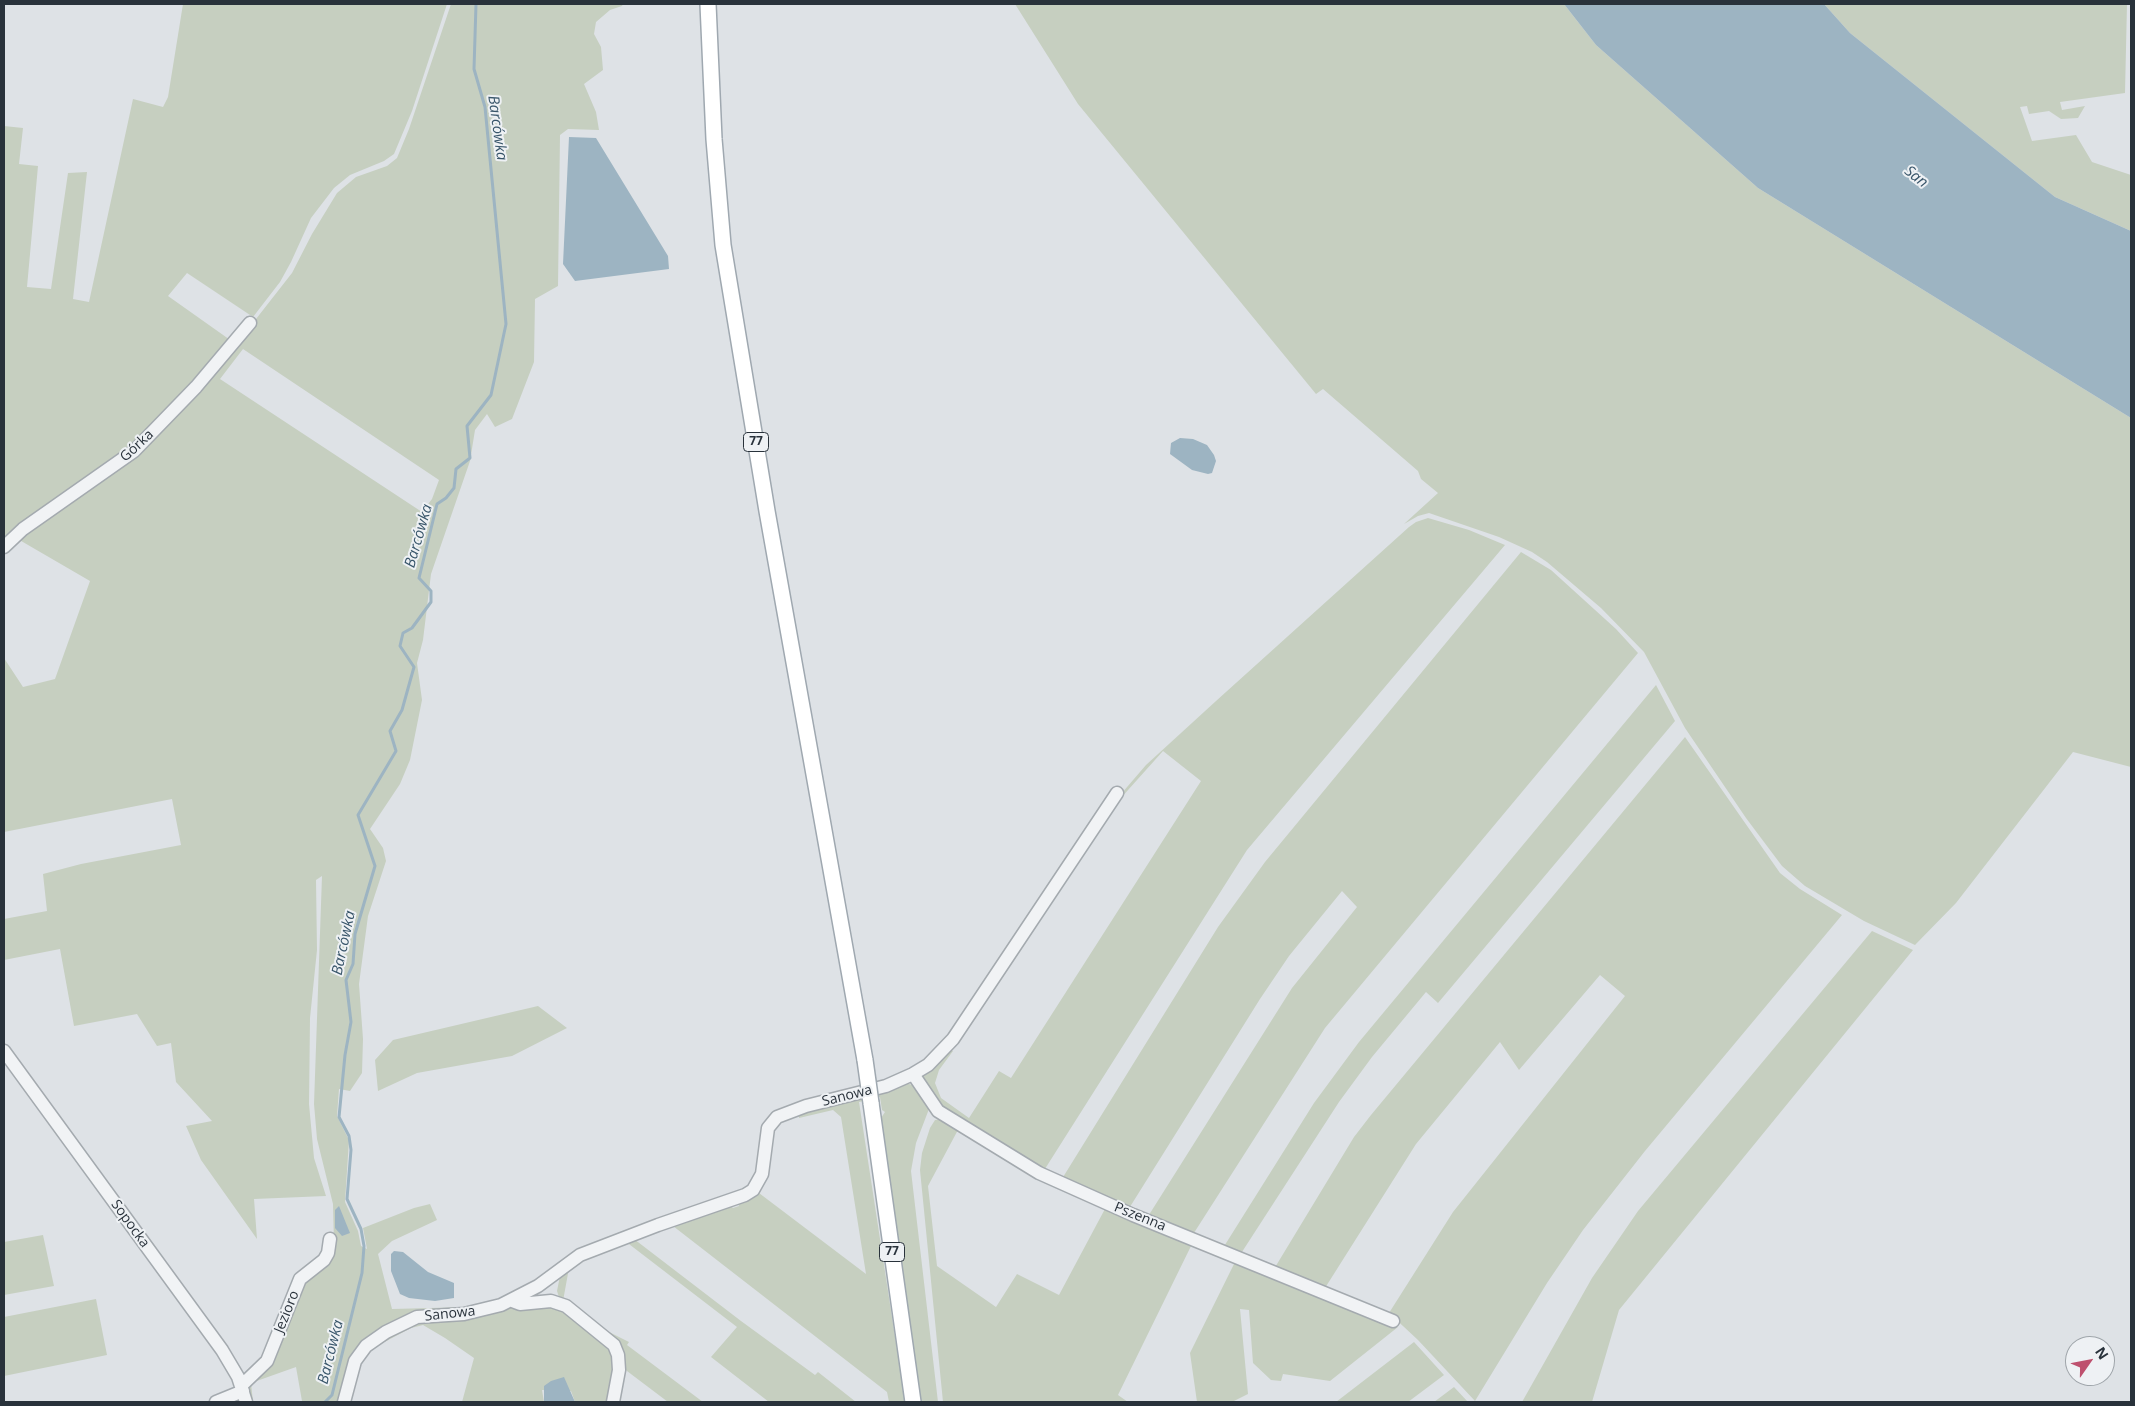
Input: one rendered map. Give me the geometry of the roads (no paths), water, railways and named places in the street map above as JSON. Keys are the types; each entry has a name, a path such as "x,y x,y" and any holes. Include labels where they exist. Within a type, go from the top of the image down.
{"main road":[{"name":"77","path":"708,4 714,140 723,245 767,511 864,1060 913,1402"}],"street":[{"name":"Górka","path":"4,547 23,529 134,451 196,387 250,323"},
{"name":"Sanowa","path":"344,1402 355,1361 366,1346 386,1332 417,1317 487,1310 512,1301 538,1286 580,1255 658,1225 745,1195 753,1190 762,1174 768,1128 780,1116 806,1106 886,1086 928,1065 953,1038 1118,793"},
{"name":"Sopocka","path":"4,1051 222,1350 243,1393"},
{"name":"Pszenna","path":"913,1074 938,1111 1039,1173 1133,1215 1393,1321"},
{"name":"Jezioro","path":"243,1393 267,1361 300,1278 324,1260 328,1253 330,1239"},
{"name":"Sanowa","path":"512,1301 520,1304 551,1301 566,1306 614,1345 619,1370 613,1402"},
{"path":"216,1402 243,1393"}],"water":[{"name":"San","path":"1564,4 1824,4 1850,33 2055,197 2131,231 2131,418 1758,188 1596,45"},
{"path":"569,137 596,138 668,256 669,269 575,281 563,264"},
{"path":"1180,438 1193,439 1207,445 1216,461 1212,473 1208,474 1192,470 1170,454 1171,443"},
{"path":"339,1206 350,1233 342,1236 335,1228 335,1210"},
{"path":"394,1251 403,1252 428,1272 454,1283 454,1298 435,1301 409,1298 400,1294 391,1271 391,1254"},
{"path":"564,1377 575,1402 544,1402 544,1386 551,1381"}],"waterway":[{"name":"Barcówka","path":"325,1402 332,1395 362,1273 364,1246 361,1229 347,1199 351,1150 349,1136 339,1117 345,1055 351,1022 346,980 353,964 355,934 375,866 358,815 396,751 390,731 402,710 414,667 400,646 403,633 412,628 431,602 431,591 419,578 437,504 446,498 454,488 456,469 470,458 467,426 491,395 506,324 485,107 474,69 476,4"}]}
